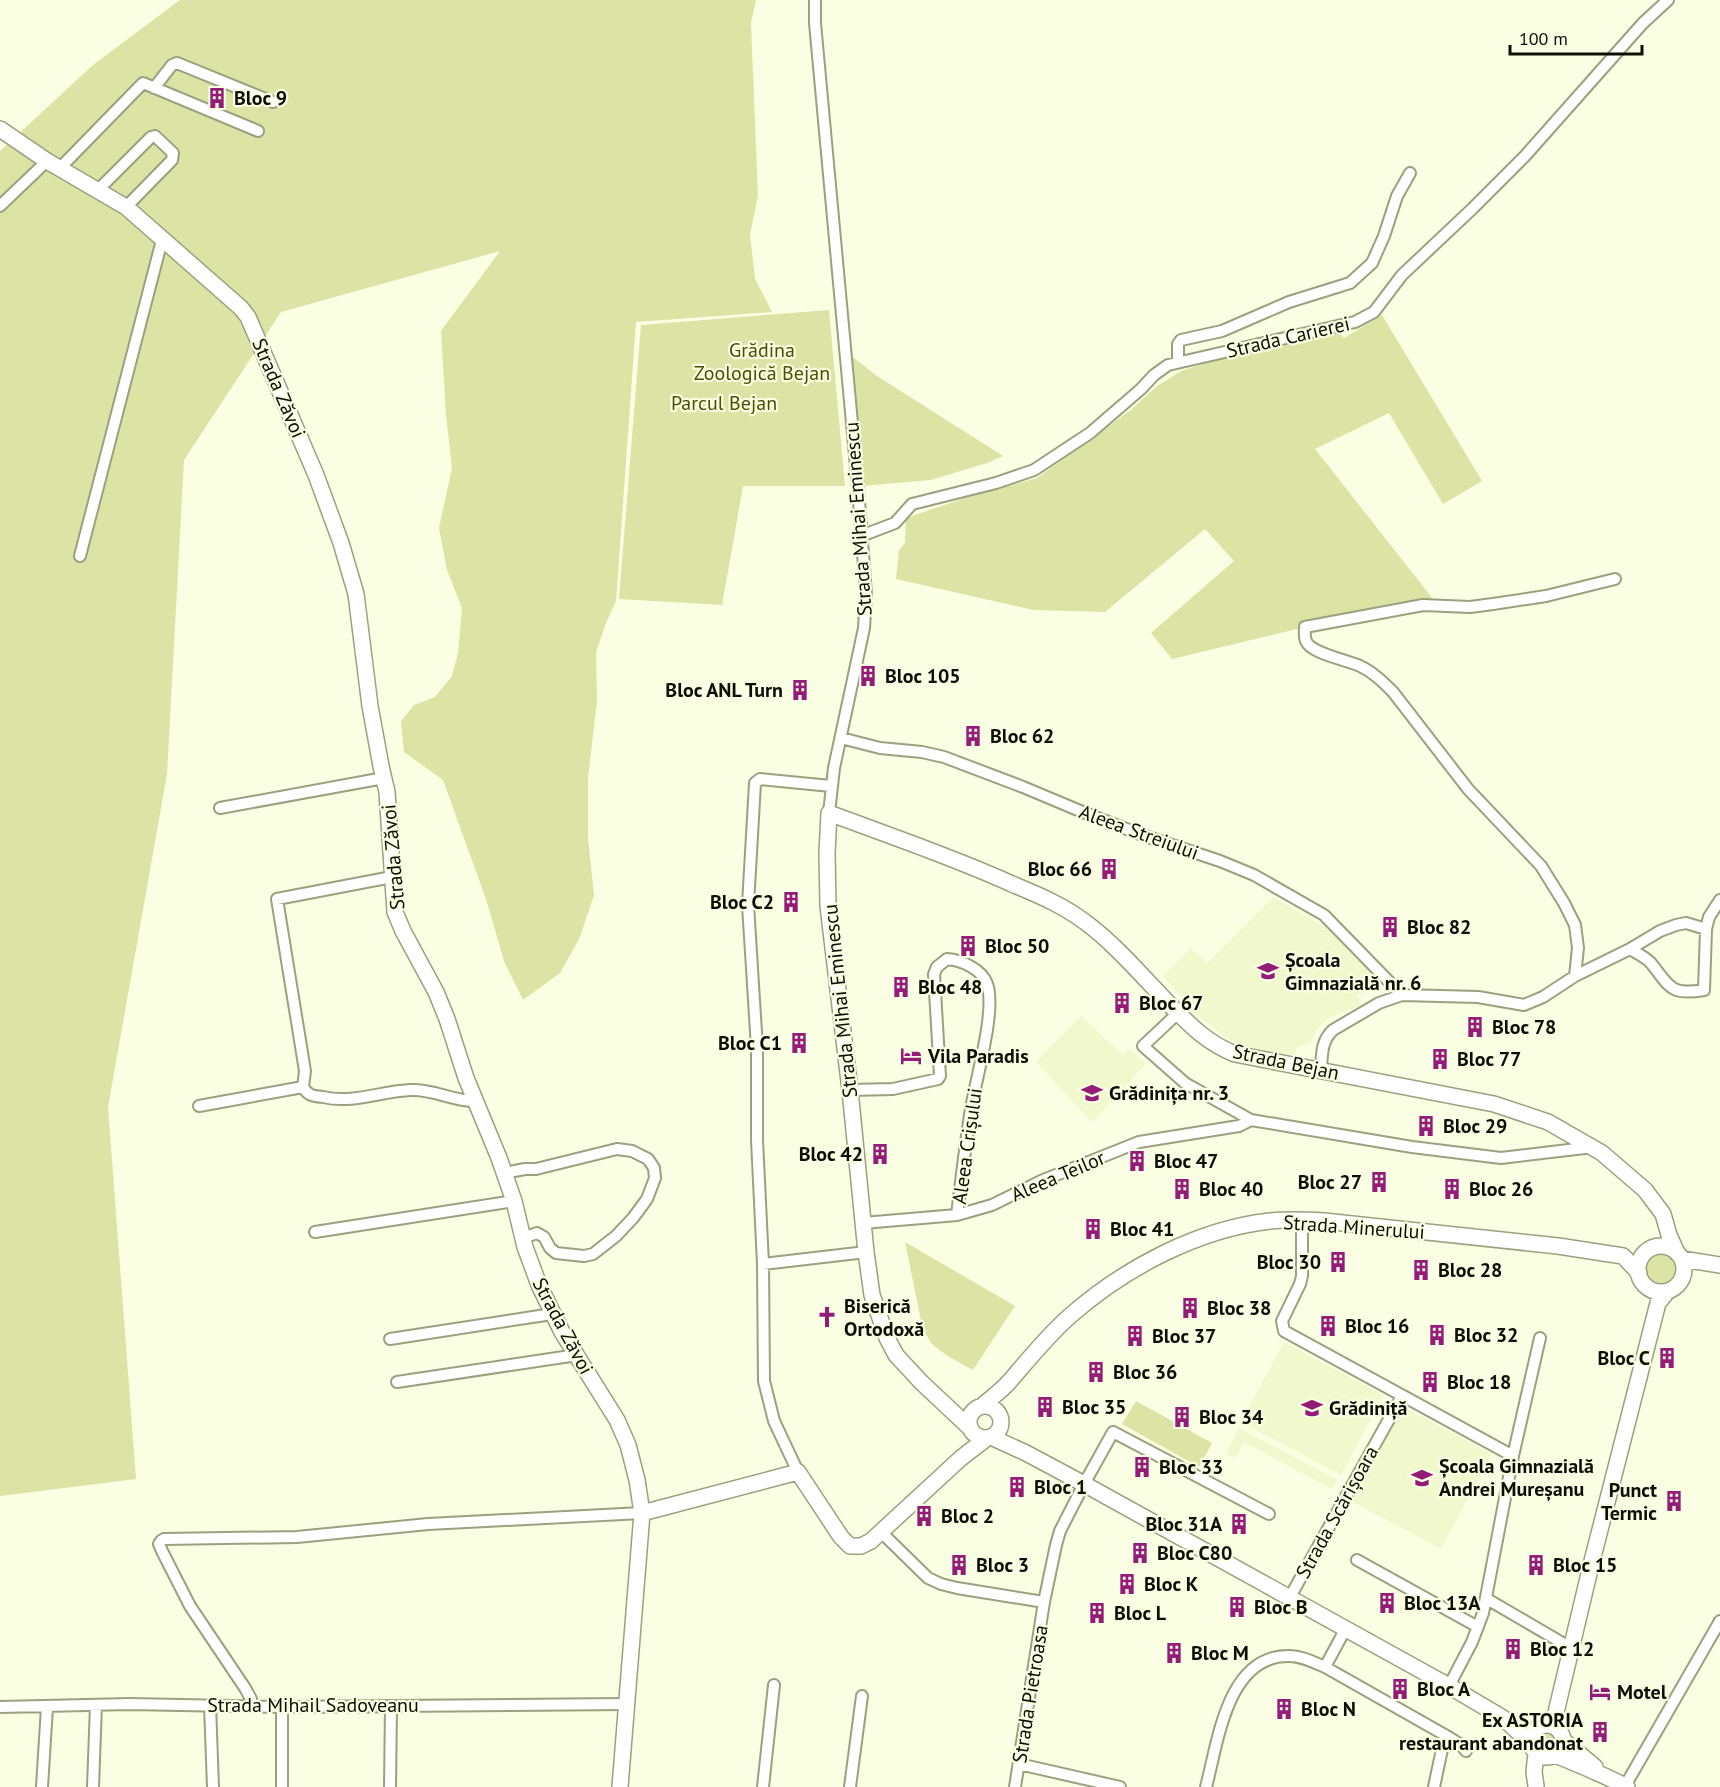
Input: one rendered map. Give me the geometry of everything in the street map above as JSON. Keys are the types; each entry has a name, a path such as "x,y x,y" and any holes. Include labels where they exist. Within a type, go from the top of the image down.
{"street":[{"name":"Strada Mihai Eminescu","path":"814,0 866,594 864,628 831,786 827,853 828,906 866,1252 874,1303 896,1355 971,1430"},
{"name":"Strada Carierei","path":"861,536 895,523 912,504 996,483 1034,470 1089,433 1168,365 1355,321 1374,312 1402,275 1525,156 1643,23 1668,0"},
{"path":"154,88 172,65 177,63 273,102"},
{"path":"0,206 53,164 143,83 258,131"},
{"name":"Strada Zăvoi","path":"0,129 53,164 126,207 241,308 248,317 316,475 341,543 356,594 370,706 387,792 395,912 403,932 436,992 447,1019 458,1056 514,1201 523,1238 539,1285 552,1314 617,1420 628,1445 632,1462 642,1513 620,1787"},
{"path":"98,190 151,137 155,136 173,153 172,160 126,207"},
{"path":"1178,362 1178,344 1181,340 1222,331 1289,302 1350,283 1372,263 1384,236 1397,196 1410,173"},
{"path":"81,556 162,240"},
{"path":"1575,976 1578,948 1575,925 1541,866 1468,789 1394,692 1380,679 1361,667 1327,655 1310,646 1306,641 1305,627 1423,605 1470,607 1546,596 1615,579"},
{"name":"Aleea Streiului","path":"841,738 880,748 922,752 944,757 1114,824 1254,875 1324,915 1402,995"},
{"path":"220,808 384,778"},
{"path":"831,786 760,778 755,783 754,790 748,905 757,1048 757,1140 763,1264 764,1381 774,1421 798,1472 841,1538 850,1546 861,1546 881,1532 961,1458 998,1431 1007,1384"},
{"name":"Strada Bejan","path":"829,813 994,875 1072,912 1103,937 1178,1013 1219,1048 1494,1104 1548,1122 1593,1147 1645,1190 1663,1214 1669,1235 1679,1256"},
{"path":"392,877 277,899 305,1071 303,1087 309,1095 339,1101 411,1090 431,1091 467,1101 476,1101"},
{"path":"1630,949 1649,961 1665,982 1676,990 1687,993 1704,990 1706,928 1709,917 1720,900"},
{"path":"1321,1070 1323,1045 1327,1036 1333,1030 1379,1003 1402,995 1478,997 1524,1005 1543,997 1575,976 1630,949 1660,931 1686,923 1706,928"},
{"name":"Aleea Crișului","path":"850,1090 893,1089 938,1079 940,1076 934,974 946,959 965,964 983,975 989,992 989,1017 970,1114 957,1215"},
{"name":"Aleea Teilor","path":"1178,1013 1143,1046 1185,1083 1251,1120 1412,1147 1501,1158 1593,1147"},
{"path":"200,1106 303,1087"},
{"name":"Aleea Teilor","path":"863,1223 957,1215 992,1205 1041,1181 1139,1142 1239,1126 1251,1120"},
{"path":"504,1173 536,1169 617,1149 632,1151 644,1156 654,1168 654,1184 640,1209 616,1236 593,1254 586,1256 556,1253 544,1237 537,1233 523,1238"},
{"path":"315,1232 514,1201"},
{"path":"1302,1220 1302,1276 1282,1321 1284,1331 1513,1456"},
{"name":"Strada Minerului","path":"961,1458 971,1430 969,1424 971,1414 1007,1384 1070,1316 1098,1293 1155,1258 1191,1242 1249,1224 1302,1220 1558,1246 1623,1256"},
{"path":"1658,1303 1642,1281 1639,1265 1642,1257 1650,1249 1669,1235"},
{"path":"1623,1256 1662,1246 1670,1248 1679,1256 1684,1267 1681,1280"},
{"path":"763,1264 866,1252"},
{"path":"1623,1256 1639,1272"},
{"path":"1679,1256 1715,1264"},
{"path":"1536,1786 1543,1752 1532,1736 1546,1726 1571,1648 1658,1303 1681,1280 1715,1264"},
{"path":"1648,1288 1655,1291 1668,1291"},
{"path":"390,1339 552,1314"},
{"path":"1449,1686 1478,1627 1487,1599 1513,1456 1540,1338"},
{"path":"397,1382 577,1355"},
{"name":"Strada Scărișoara","path":"1290,1597 1402,1396"},
{"path":"946,1405 987,1406 995,1410 1018,1448"},
{"path":"971,1430 979,1437 989,1437 1018,1448 1346,1628 1503,1718 1543,1752 1602,1774 1626,1786 1720,1620"},
{"path":"1084,1484 1113,1432 1269,1514"},
{"path":"251,1706 251,1699 245,1688 190,1606 162,1551 160,1540 168,1538 297,1537 428,1524 642,1513 798,1472"},
{"name":"Strada Pietroasa","path":"1015,1787 1044,1602 1056,1545 1060,1531 1084,1484"},
{"name":"Strada Pietroasa","path":"881,1532 928,1578 941,1584 1044,1602"},
{"name":"Strada Scărișoara","path":"1357,1560 1478,1627"},
{"path":"1487,1599 1571,1648"},
{"path":"1325,1667 1346,1628"},
{"path":"1206,1787 1225,1711 1233,1693 1257,1665 1280,1656 1291,1655 1306,1658 1325,1667 1445,1735 1466,1751"},
{"path":"763,1787 774,1685"},
{"path":"850,1787 862,1696"},
{"name":"Strada Mihail Sadoveanu","path":"0,1707 210,1705 391,1707 627,1704"},
{"path":"93,1787 96,1705"},
{"path":"210,1705 213,1787"},
{"path":"42,1787 47,1707"},
{"path":"282,1707 282,1787"},
{"path":"390,1787 391,1707"},
{"path":"1503,1718 1561,1731 1564,1741 1602,1774"},
{"path":"1434,1787 1445,1735"},
{"path":"1543,1752 1561,1749 1564,1741"},
{"path":"1019,1764 1120,1787"}],"shaded area":[{"name":"Școala Gimnazială nr. 6","path":"1273,897 1325,927 1378,981 1378,989 1357,995 1361,1005 1327,1019 1315,1032 1310,1043 1299,1046 1294,1055 1248,1049 1225,1037 1199,1016 1163,976 1191,948 1207,963"},
{"name":"Grădinița nr. 3","path":"1081,1016 1123,1055 1130,1049 1146,1064 1092,1122 1036,1062"},
{"name":"Grădiniță","path":"1284,1342 1383,1395 1341,1475 1241,1422"},
{"name":"Școala Gimnazială Andrei Mureșanu","path":"1403,1407 1492,1454 1441,1549 1353,1502"},
{"path":"1239,1428 1337,1480 1332,1489 1244,1442 1235,1458 1226,1454"}],"green space":[{"path":"180,0 756,0 751,23 758,196 750,234 755,279 772,312 636,322 616,601 596,652 597,701 588,778 588,838 594,895 580,937 560,973 523,1000 504,961 487,902 443,780 404,752 401,721 414,705 435,697 452,676 458,653 462,608 447,570 439,528 452,468 441,331 500,251 281,312 184,460 167,774 108,1107 136,1479 0,1496 0,151 93,65"},
{"name":"Parcul Bejan","path":"829,310 845,486 743,486 722,605 619,599 641,325"},
{"path":"1382,315 1482,481 1443,504 1389,413 1315,449 1433,599 1172,659 1151,633 1234,561 1205,529 1105,612 1034,610 896,579 899,550 905,543 906,518 968,497 1037,478 1132,409 1157,386 1181,371 1216,360 1339,333 1344,338"},
{"path":"850,355 877,376 1003,456 931,480 862,486"},
{"path":"905,1242 1015,1306 973,1370 932,1344 923,1330"},
{"path":"1662,1254 1673,1259 1678,1270 1673,1281 1662,1286 1651,1281 1646,1270 1651,1259"},
{"path":"1136,1401 1212,1443 1199,1467 1122,1424"},
{"path":"1547,1731 1554,1734 1557,1741 1554,1748 1547,1751 1540,1748 1537,1741 1540,1734"}],"place":[{"name":"Bloc 9","path":"217,98"},
{"name":"Bloc 105","path":"868,676"},
{"name":"Bloc ANL Turn","path":"800,690"},
{"name":"Bloc 62","path":"973,736"},
{"name":"Bloc 66","path":"1109,869"},
{"name":"Bloc C2","path":"791,902"},
{"name":"Bloc 82","path":"1390,927"},
{"name":"Bloc 50","path":"968,946"},
{"name":"Școala Gimnazială nr. 6","path":"1268,971"},
{"name":"Bloc 48","path":"901,987"},
{"name":"Bloc 67","path":"1122,1003"},
{"name":"Bloc 78","path":"1475,1027"},
{"name":"Bloc C1","path":"799,1043"},
{"name":"Vila Paradis","path":"911,1056"},
{"name":"Bloc 77","path":"1440,1059"},
{"name":"Grădinița nr. 3","path":"1092,1093"},
{"name":"Bloc 29","path":"1426,1126"},
{"name":"Bloc 42","path":"880,1154"},
{"name":"Bloc 47","path":"1137,1161"},
{"name":"Bloc 27","path":"1379,1182"},
{"name":"Bloc 40","path":"1182,1189"},
{"name":"Bloc 26","path":"1452,1189"},
{"name":"Bloc 41","path":"1093,1229"},
{"name":"Bloc 30","path":"1338,1262"},
{"name":"Bloc 28","path":"1421,1270"},
{"name":"Bloc 38","path":"1190,1308"},
{"name":"Biserică Ortodoxă","path":"827,1317"},
{"name":"Bloc 16","path":"1328,1326"},
{"name":"Bloc 32","path":"1437,1335"},
{"name":"Bloc 37","path":"1135,1336"},
{"name":"Bloc C","path":"1667,1358"},
{"name":"Bloc 36","path":"1096,1372"},
{"name":"Bloc 18","path":"1430,1382"},
{"name":"Bloc 35","path":"1045,1407"},
{"name":"Grădiniță","path":"1312,1408"},
{"name":"Bloc 34","path":"1182,1417"},
{"name":"Bloc 33","path":"1142,1467"},
{"name":"Școala Gimnazială Andrei Mureșanu","path":"1422,1478"},
{"name":"Bloc 1","path":"1017,1487"},
{"name":"Punct Termic","path":"1674,1501"},
{"name":"Bloc 2","path":"924,1516"},
{"name":"Bloc 31A","path":"1239,1524"},
{"name":"Bloc C80","path":"1140,1553"},
{"name":"Bloc 3","path":"959,1565"},
{"name":"Bloc 15","path":"1536,1565"},
{"name":"Bloc K","path":"1127,1584"},
{"name":"Bloc 13A","path":"1387,1603"},
{"name":"Bloc B","path":"1237,1607"},
{"name":"Bloc L","path":"1097,1613"},
{"name":"Bloc 12","path":"1513,1649"},
{"name":"Bloc M","path":"1174,1653"},
{"name":"Bloc A","path":"1400,1689"},
{"name":"Motel","path":"1600,1692"},
{"name":"Bloc N","path":"1284,1709"},
{"name":"Ex ASTORIA restaurant abandonat","path":"1600,1732"}],"park label":[{"name":"Grădina Zoologică Bejan","path":"762,362"}]}
